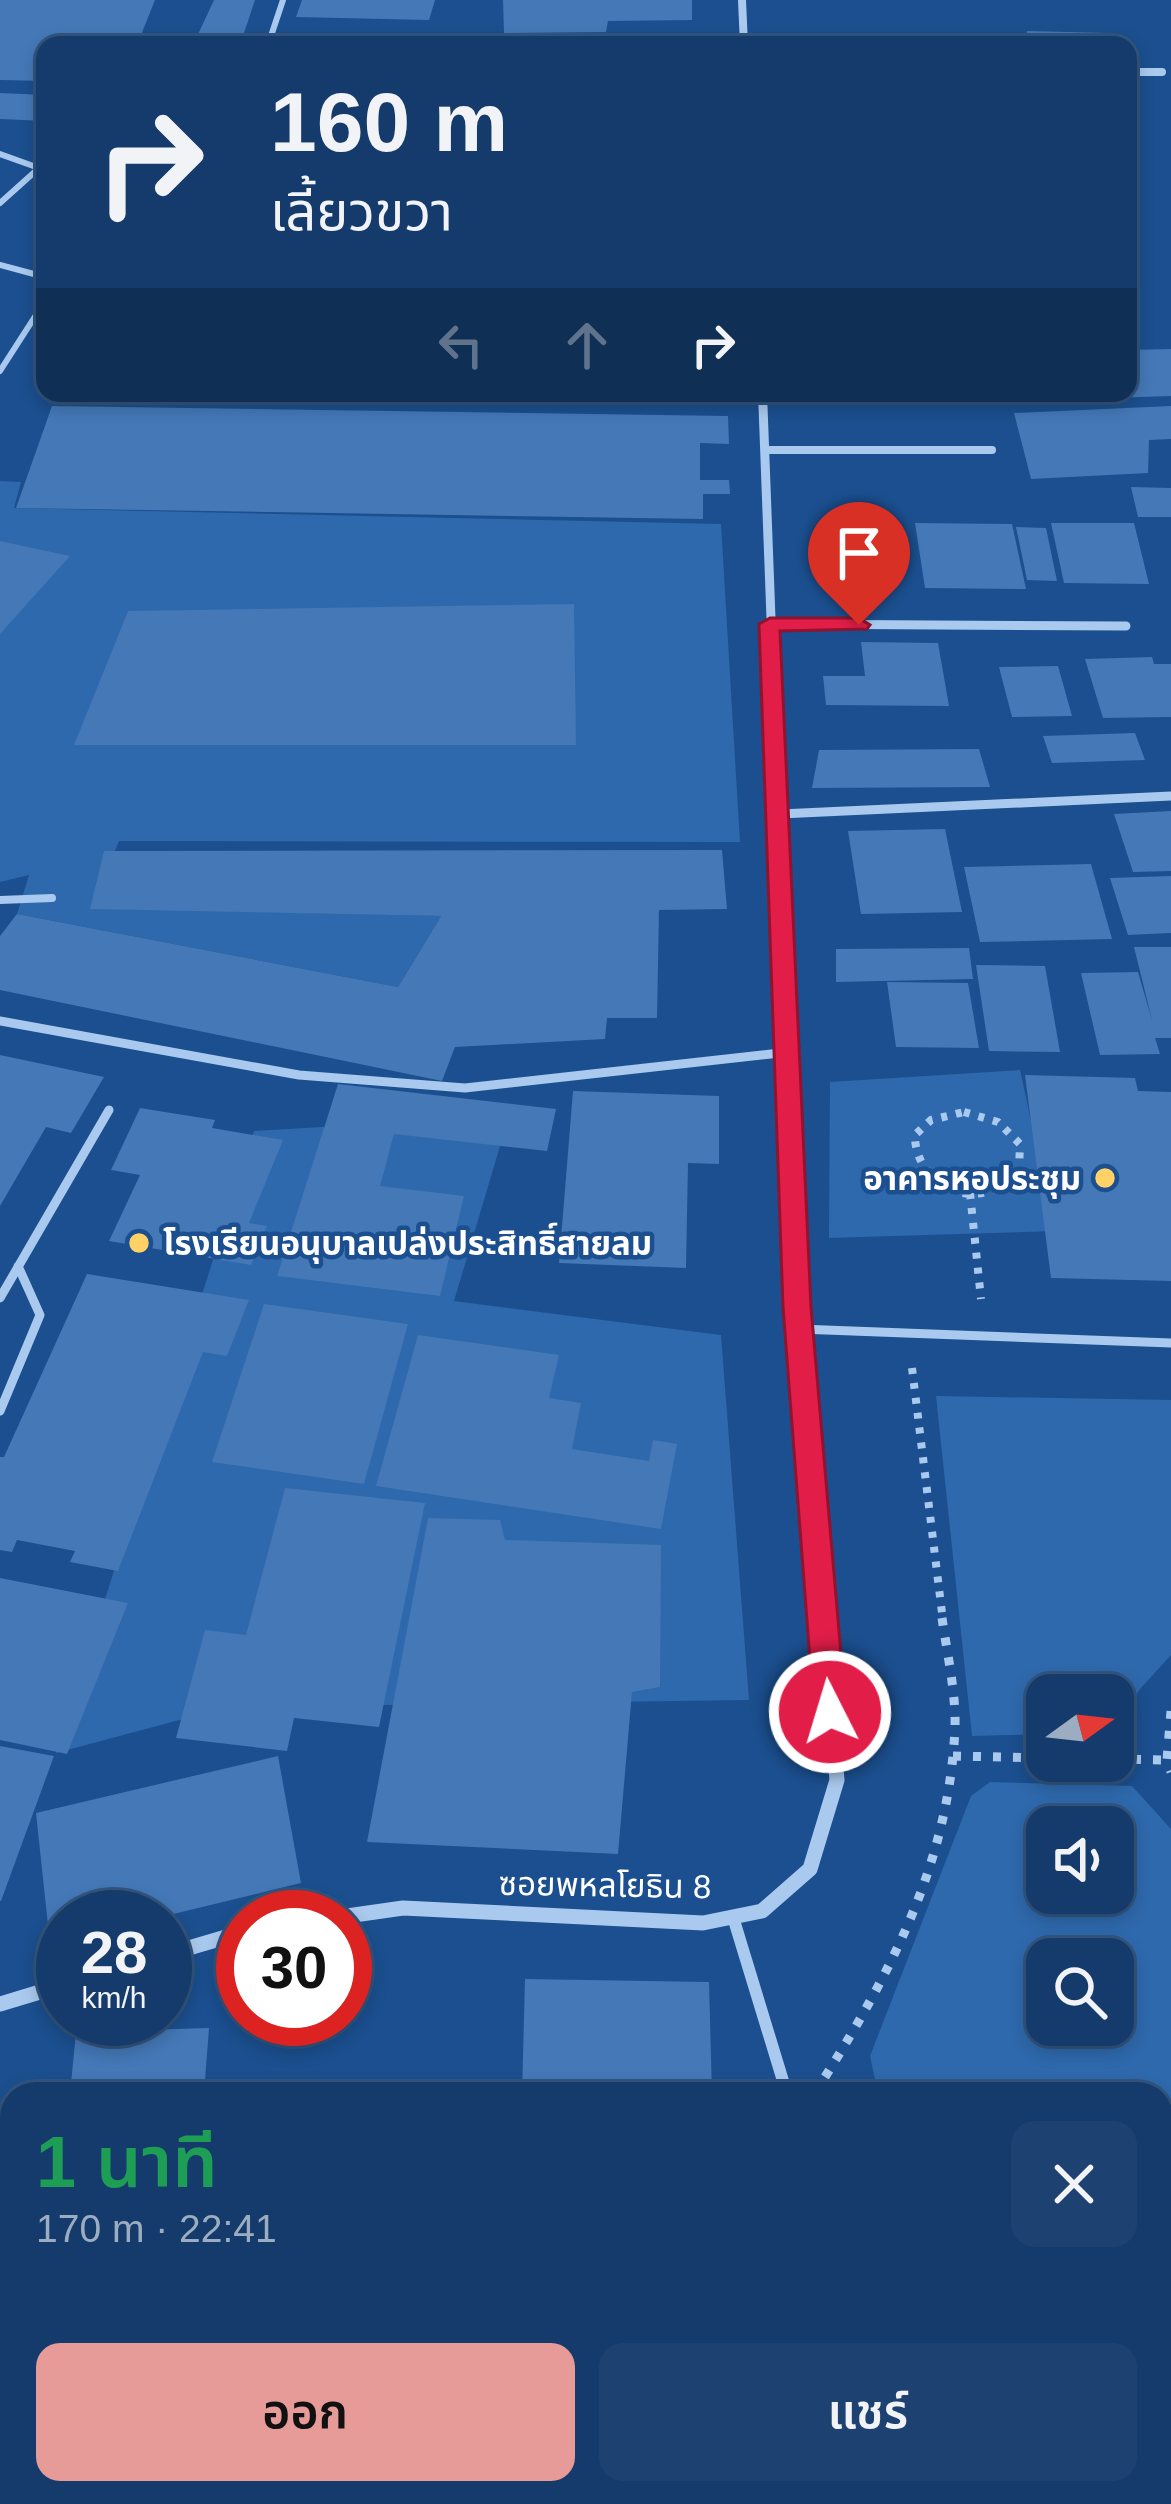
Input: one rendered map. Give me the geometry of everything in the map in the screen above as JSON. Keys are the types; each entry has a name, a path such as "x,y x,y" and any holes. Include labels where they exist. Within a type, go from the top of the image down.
{"street":[{"path":"742,0 744,36"},
{"path":"1137,72 1162,72"},
{"name":"ซอยพหลโยธิน 8","path":"372,1912 403,1908 704,1923 762,1911 810,1869 837,1780 799,1328 762,402"},
{"path":"770,624 1126,626"},
{"path":"780,814 1171,796"},
{"path":"0,2004 36,1993"}],"lane":[{"path":"271,36 284,0"},
{"path":"0,154 36,167"},
{"path":"0,202 36,170"},
{"path":"0,265 36,275"},
{"path":"0,371 36,315"},
{"path":"765,450 992,449"},
{"path":"0,901 52,898"},
{"path":"0,1021 299,1075 465,1088 789,1052"},
{"path":"0,1298 109,1110"},
{"path":"0,1411 40,1315 19,1266"},
{"path":"799,1328 1171,1343"},
{"path":"733,1917 783,2082"}],"path":[{"path":"946,1113 982,1114 1011,1132 1020,1144 1023,1157 1010,1181 997,1189 970,1193 944,1187 918,1166 912,1140 931,1119 946,1113"},
{"path":"970,1193 984,1335"},
{"path":"821,2082 878,1991 925,1890 946,1818 955,1723 908,1333"},
{"path":"1134,1762 1169,1766 1171,1711"},
{"path":"952,1756 1026,1757"}],"shaded area":[{"path":"0,481 21,482 14,508 721,524 740,842 119,841 91,908 441,916 398,987 17,914 29,875 0,882"},
{"path":"1020,1070 1055,1231 829,1238 830,1082"},
{"path":"509,1116 454,1301 721,1335 749,1700 228,1707 56,1753 254,1131"},
{"path":"936,1396 1171,1400 1171,1655 1134,1699 1134,1674 1026,1674 1026,1735 972,1736"},
{"path":"990,1782 1132,1786 1171,1829 1171,2082 875,2082 870,2056 971,1796"}],"building":[{"path":"0,0 155,0 141,36 36,36 36,81 0,80"},
{"path":"214,0 255,0 243,36 197,36"},
{"path":"302,0 435,0 429,20 296,17"},
{"path":"503,0 692,0 692,20 608,21 606,32 504,33"},
{"path":"1027,31 1110,36 1027,36"},
{"path":"0,93 36,95 36,121 0,119"},
{"path":"1171,349 1171,396 1137,397 1137,350"},
{"path":"52,406 728,416 729,444 700,443 700,480 729,480 730,494 703,494 703,519 16,508"},
{"path":"1171,406 1171,439 1149,440 1148,473 1031,479 1014,413"},
{"path":"1131,487 1171,488 1171,517 1138,517"},
{"path":"915,523 1012,524 1026,589 925,588"},
{"path":"1051,523 1134,523 1149,584 1064,583"},
{"path":"1016,527 1046,528 1057,581 1027,580"},
{"path":"0,541 70,556 0,634"},
{"path":"574,604 576,745 74,745 128,611"},
{"path":"861,642 938,643 949,706 826,705 823,676 865,676"},
{"path":"1152,657 1154,664 1171,664 1171,717 1103,718 1085,659"},
{"path":"1058,666 1072,716 1012,717 999,667"},
{"path":"1135,733 1145,760 1052,763 1043,736"},
{"path":"979,749 990,787 812,788 819,750"},
{"path":"1171,811 1171,871 1133,872 1114,814"},
{"path":"945,829 962,912 861,914 848,831"},
{"path":"722,850 727,909 659,910 657,1018 607,1018 605,1039 455,1047 442,1081 0,990 0,936 17,914 398,987 441,916 90,909 104,851"},
{"path":"1091,864 1112,939 980,942 964,867"},
{"path":"1171,876 1171,933 1128,935 1110,878"},
{"path":"1134,947 1171,947 1171,1038 1155,1038 1160,1054 1100,1055 1081,973 1138,972 1152,1020"},
{"path":"969,948 973,979 836,982 836,949"},
{"path":"976,965 1045,966 1060,1052 989,1051"},
{"path":"887,982 968,983 979,1048 896,1047"},
{"path":"0,1055 104,1077 71,1133 46,1127 0,1206"},
{"name":"อาคารหอประชุม","path":"1025,1075 1135,1078 1138,1091 1171,1092 1171,1281 1051,1278"},
{"path":"338,1084 556,1109 547,1151 394,1134 380,1186 464,1196 440,1296 277,1276"},
{"path":"573,1091 719,1096 719,1164 688,1163 686,1268 559,1263"},
{"path":"140,1108 215,1120 212,1128 283,1140 249,1223 267,1226 251,1265 109,1241 140,1175 111,1170"},
{"path":"87,1274 249,1300 227,1356 203,1352 118,1571 70,1562 75,1551 17,1540 12,1552 0,1550 0,1457 4,1457"},
{"path":"264,1304 408,1324 364,1484 212,1462"},
{"path":"418,1335 559,1355 549,1398 581,1403 572,1449 649,1461 653,1440 677,1444 661,1529 376,1486"},
{"path":"285,1488 425,1503 379,1727 294,1718 287,1751 176,1738 205,1630 246,1635"},
{"path":"428,1518 500,1520 505,1540 661,1545 660,1687 632,1692 618,1854 367,1842"},
{"path":"0,1578 128,1603 67,1754 0,1740"},
{"path":"0,1746 54,1756 1,1901 0,1901"},
{"path":"278,1756 301,1883 272,1890 216,1890 216,1904 192,1909 192,1890 44,1890 36,1813"},
{"path":"525,1979 709,1982 712,2082 522,2082"},
{"path":"209,2028 205,2082 71,2082 75,2046 192,2046 192,2029"}],"place":[{"name":"อาคารหอประชุม","path":"1105,1178"},
{"name":"โรงเรียนอนุบาลเปล่งประสิทธิ์สายลม","path":"139,1243"}],"route":[{"path":"830,1712 797,1307 770,624 859,625"}]}
